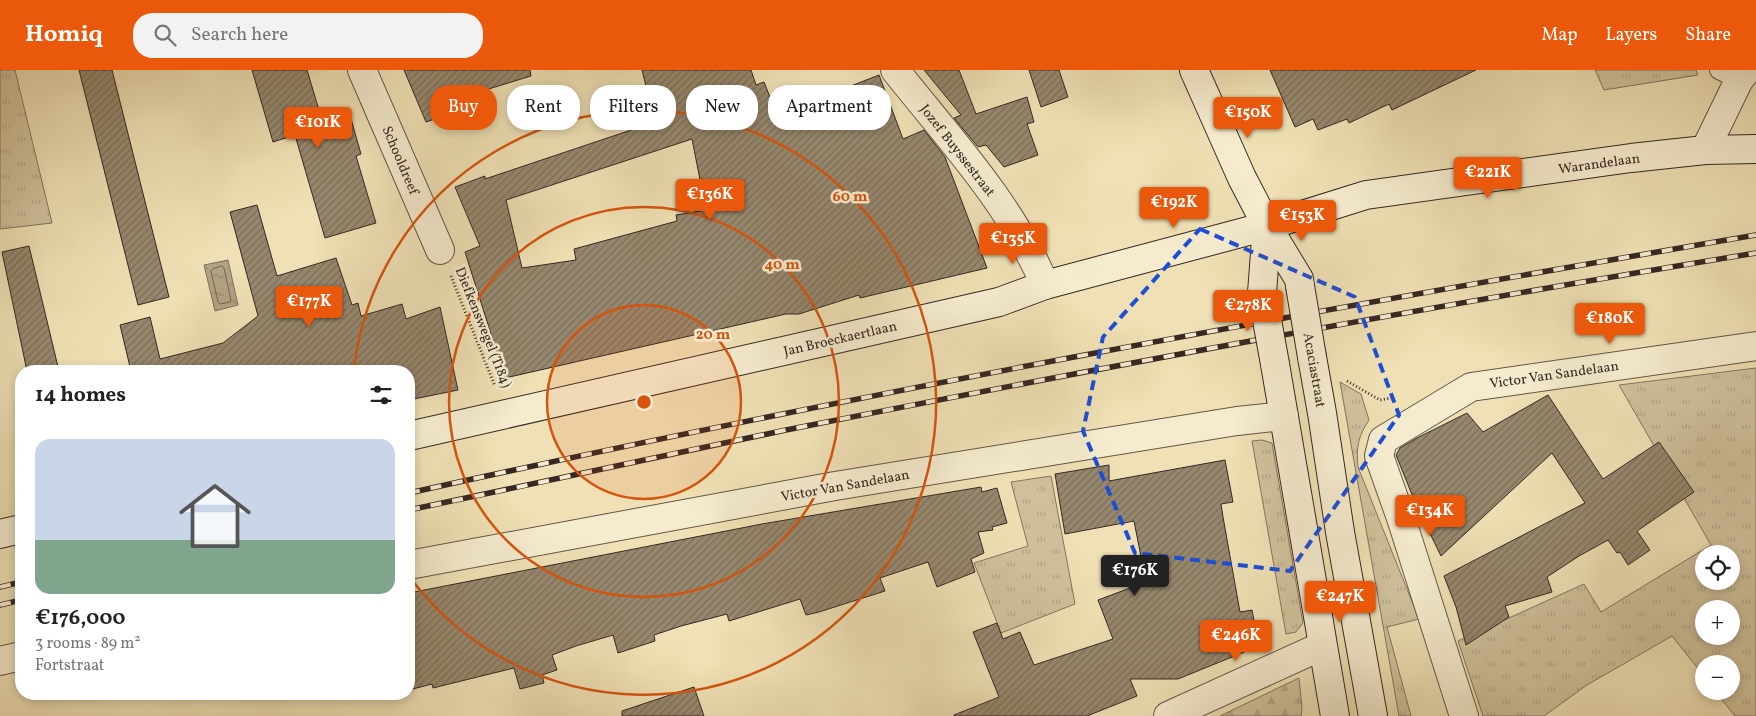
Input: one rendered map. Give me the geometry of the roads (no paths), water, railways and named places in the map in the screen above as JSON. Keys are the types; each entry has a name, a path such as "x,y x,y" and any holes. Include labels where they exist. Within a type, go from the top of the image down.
{"main road":[{"name":"Schooldreef","path":"362,70 440,250"},
{"name":"Jozef Buyssestraat","path":"895,70 990,188 1035,261 1045,285"},
{"name":"Acaciastraat","path":"1194,70 1242,178 1299,279 1340,532 1373,716"},
{"path":"1705,150 1735,73"},
{"name":"Warandelaan","path":"1268,226 1366,195 1631,158 1705,150 1756,149"},
{"name":"Jan Broeckaertlaan","path":"415,435 506,412 999,302 1045,285 1268,226"},
{"path":"1268,226 1262,294 1335,716"},
{"name":"Victor Van Sandelaan","path":"1464,716 1404,527 1379,456 1383,440 1471,386 1756,346"},
{"name":"Victor Van Sandelaan","path":"415,564 835,486 1228,423 1284,416"},
{"path":"0,534 15,530"},
{"path":"1168,716 1322,646 1361,643"},
{"path":"0,661 15,657"}],"water":[{"path":"228,260 238,305 215,311 204,265"}],"railway":[{"path":"415,492 912,388 1249,324 1756,235"},
{"path":"415,509 786,430 1028,383 1392,315 1756,253"},
{"path":"0,587 15,583"},
{"path":"0,605 15,601"}]}
